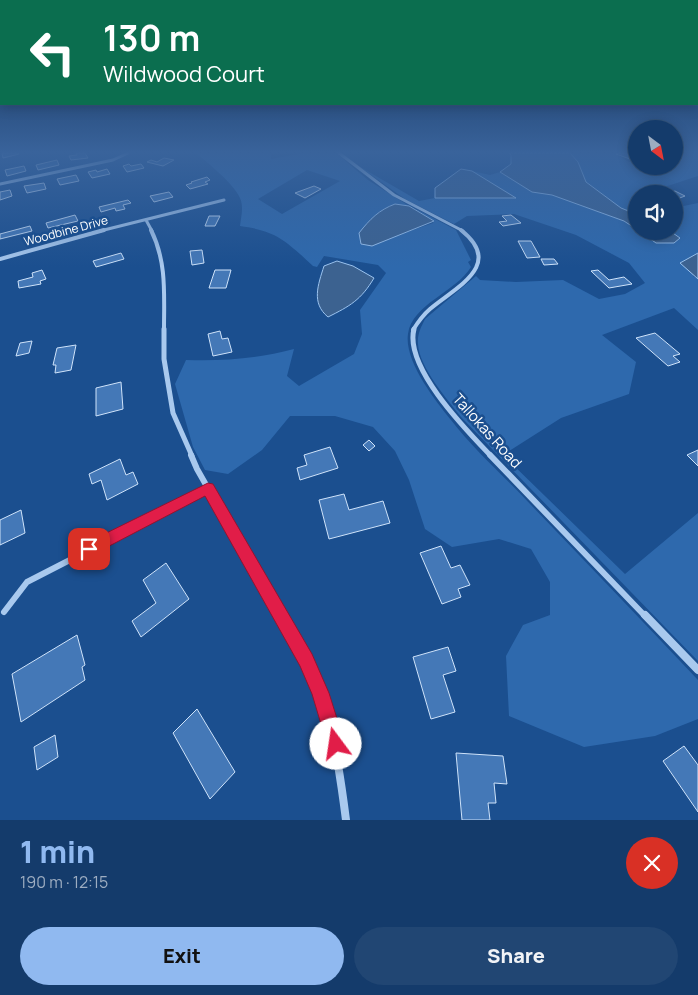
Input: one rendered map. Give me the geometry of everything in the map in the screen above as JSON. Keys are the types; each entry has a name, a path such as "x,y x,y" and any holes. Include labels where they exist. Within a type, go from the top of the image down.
{"street":[{"name":"Tallokas Road","path":"389,191 455,227 473,241 478,255 475,270 449,295 421,317 415,327 412,344 416,358 437,392 472,438 698,670"},
{"name":"Woodbine Drive","path":"0,259 224,200"},
{"path":"146,220 157,242 164,269 164,359 173,413 187,448 208,489 306,660 321,693 332,727 340,762 346,820"},
{"path":"4,612 28,582 208,489"}],"shaded area":[{"path":"271,191 258,199 282,214 322,191 386,191 409,206 388,208 371,219 404,233 433,223 434,221 414,208 456,230 471,260 468,262 471,267 455,284 417,314 411,324 408,334 408,345 416,368 437,402 460,431 698,680 698,719 655,736 584,747 509,716 506,656 523,625 550,615 550,582 531,549 499,539 452,547 425,529 409,480 395,451 373,427 335,416 290,416 262,450 228,474 205,470 193,447 175,384 186,360 240,359 294,349 287,376 299,386 354,354 362,334 360,310 386,273 378,265 324,256 317,267 313,266 280,238 253,228 240,226 242,205 237,192"},
{"path":"394,191 402,191 419,201 435,198 515,198 504,191 531,191 552,195 624,221 628,224 628,240 651,240 656,243 683,240 683,206 698,203 698,253 693,276 698,279 698,330 674,308 602,335 636,362 629,394 561,418 503,455 625,574 698,513 698,661 461,417 428,372 423,363 418,344 419,334 425,319 476,276 480,280 516,282 563,280 599,299 625,294 645,283 629,263 576,235 514,214 467,216 454,224 405,199"},
{"path":"435,191 505,191 516,198 435,198"},
{"path":"531,191 598,191 621,208 628,211 628,224 624,221 552,195"},
{"path":"598,191 628,191 628,211 621,208"},
{"path":"395,204 409,206 434,221 372,246 361,244 359,233 363,228 379,212"},
{"path":"652,240 678,240 674,243 656,243"},
{"path":"698,253 698,279 680,263"},
{"path":"337,261 353,266 374,278 354,302 328,317 319,306 317,293 324,266"}],"building":[{"path":"10,191 12,196 0,200 0,192"},
{"path":"300,191 317,191 305,198 295,193"},
{"path":"169,192 173,197 154,202 150,196"},
{"path":"128,200 131,203 123,205 125,209 116,211 115,208 101,212 99,207"},
{"path":"75,215 78,221 48,228 46,223"},
{"path":"511,215 521,223 503,226 499,222 507,221 502,216"},
{"path":"209,216 220,216 215,226 205,226"},
{"path":"30,226 32,231 0,239 0,234"},
{"path":"518,241 531,241 540,257 527,258"},
{"path":"202,250 204,263 192,265 190,251"},
{"path":"121,253 124,259 96,267 93,261"},
{"path":"541,259 554,259 558,264 544,265"},
{"path":"42,270 46,279 40,281 41,284 19,288 18,281 33,277 32,273"},
{"path":"215,270 231,270 226,288 209,288"},
{"path":"598,270 609,280 624,277 632,284 609,288 591,271"},
{"path":"220,331 222,339 228,338 232,352 213,356 208,334"},
{"path":"655,333 680,354 673,356 680,362 668,366 636,338"},
{"path":"32,341 29,353 16,356 20,343"},
{"path":"76,345 71,370 55,373 56,365 53,365 57,348"},
{"path":"121,382 123,409 96,416 96,388"},
{"path":"369,440 375,446 369,451 363,445"},
{"path":"330,447 338,468 300,480 297,468 307,465 304,455"},
{"path":"698,450 698,466 687,455"},
{"path":"120,459 126,475 133,472 138,484 107,500 101,480 92,484 89,474"},
{"path":"344,494 349,510 383,501 390,523 329,539 319,500"},
{"path":"21,510 25,533 0,545 0,520"},
{"path":"441,546 451,568 460,565 470,585 458,589 461,597 442,604 420,553"},
{"path":"166,563 189,599 141,637 132,621 156,603 143,580"},
{"path":"77,635 85,665 82,667 85,680 21,722 12,674"},
{"path":"448,647 456,671 443,675 455,712 431,719 413,657"},
{"path":"197,709 235,772 210,799 173,733"},
{"path":"55,735 58,757 37,770 34,747"},
{"path":"684,746 698,765 698,812 663,761"},
{"path":"456,753 503,756 507,784 494,783 496,803 488,803 490,820 462,820"}],"route":[{"path":"89,549 208,489 306,660 321,693 336,744"}]}
